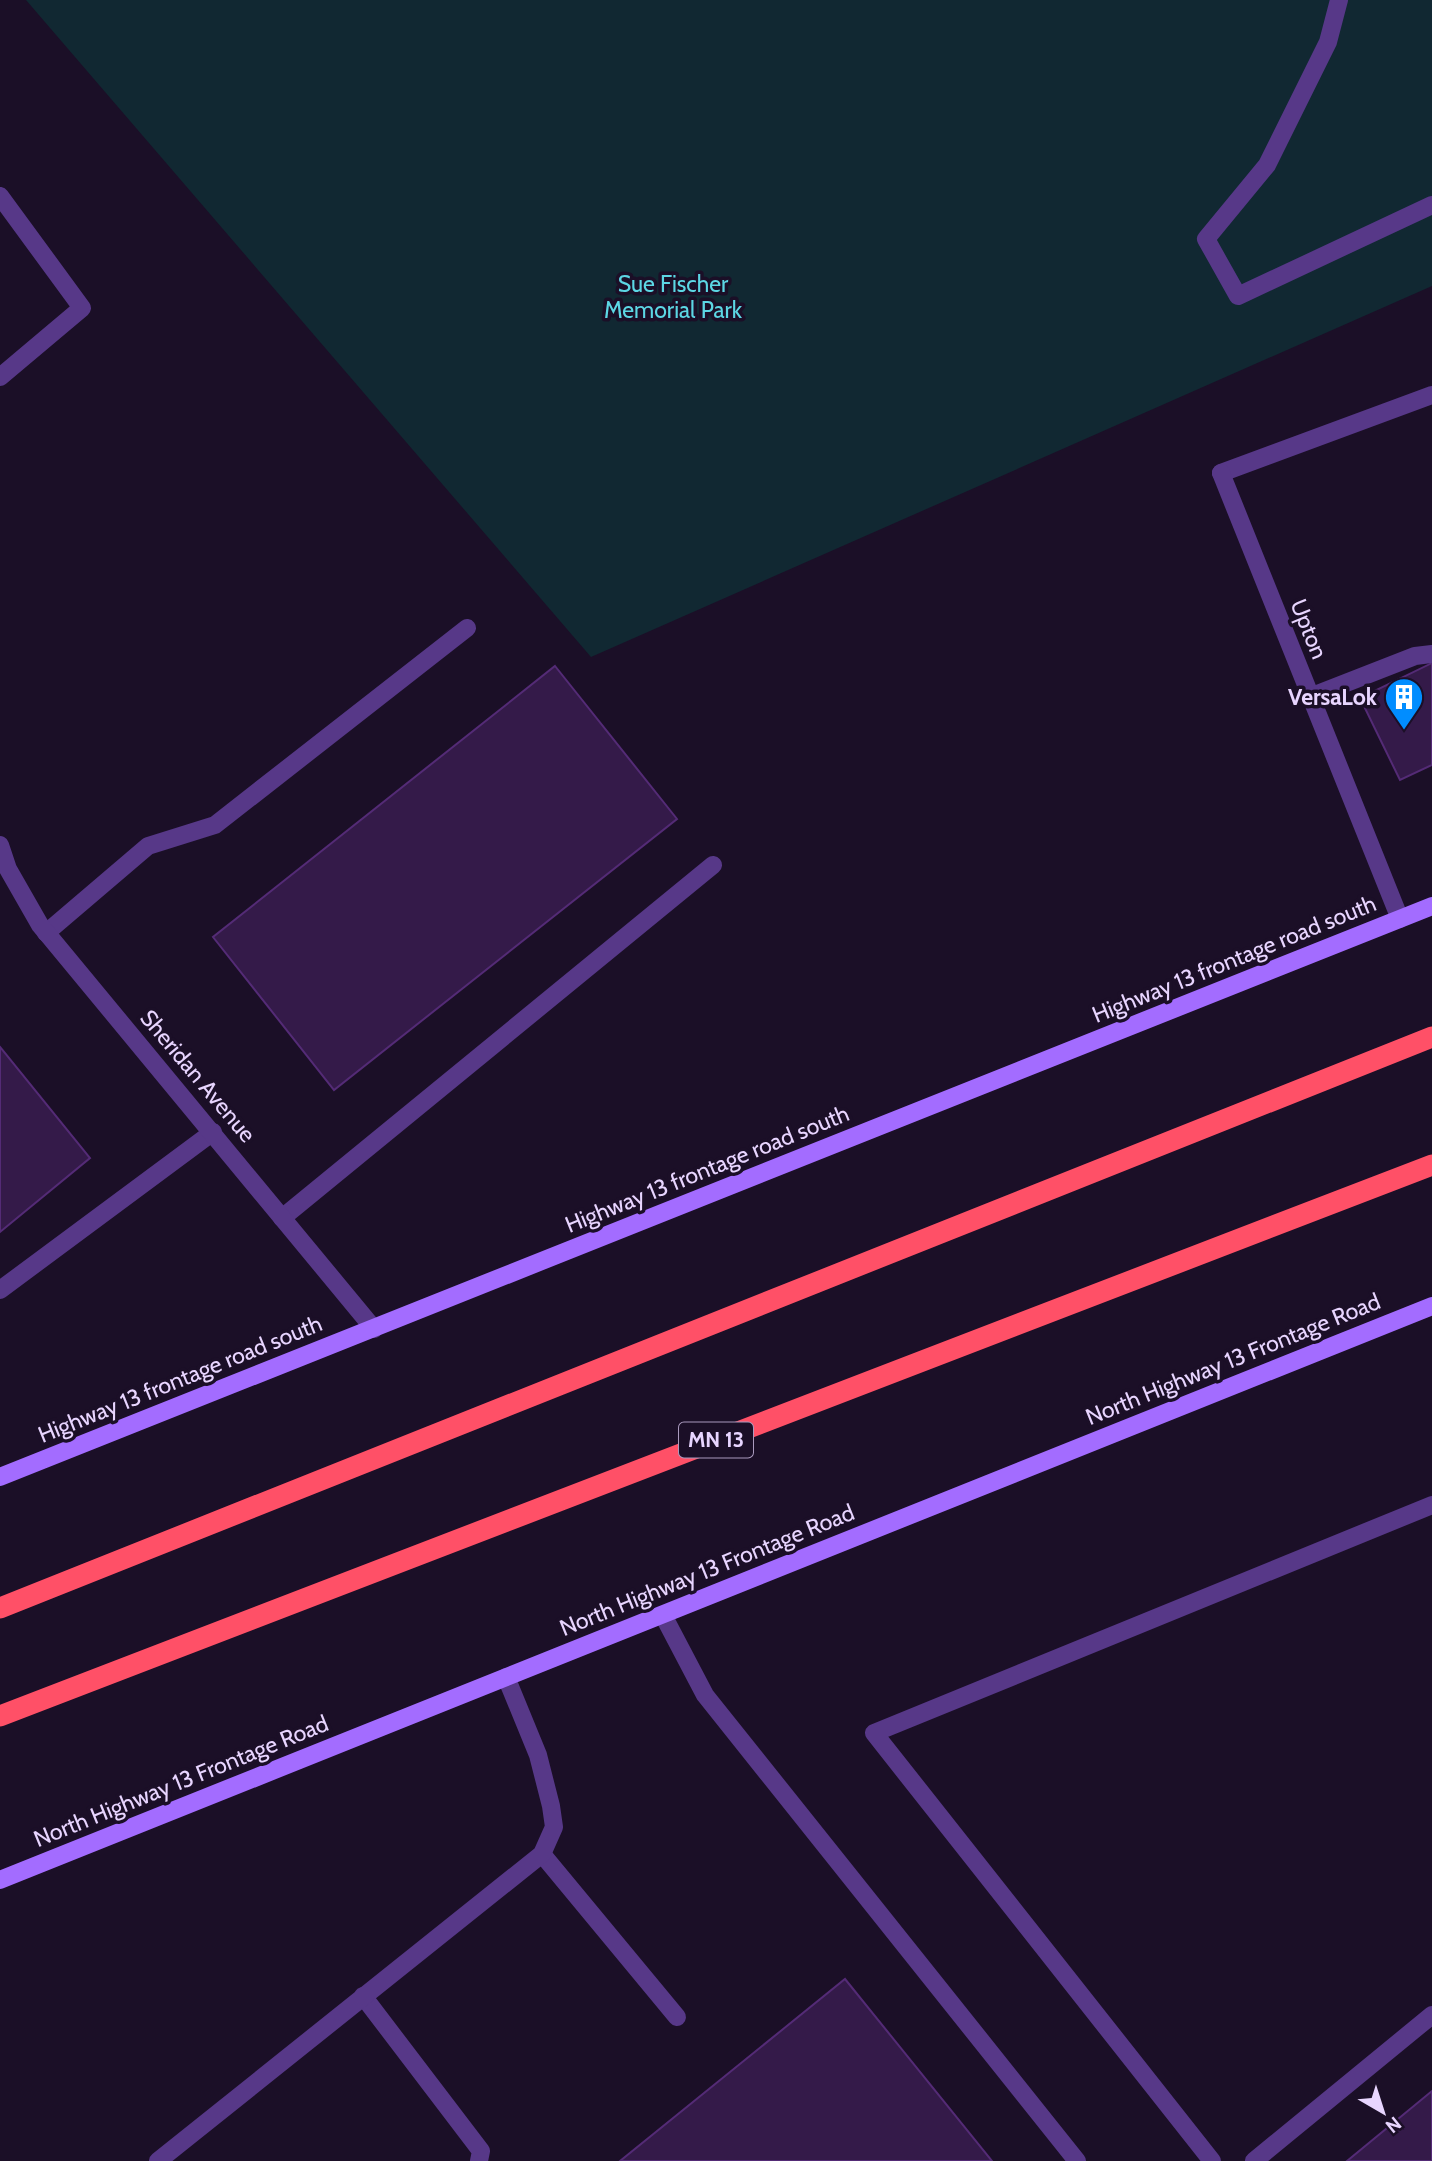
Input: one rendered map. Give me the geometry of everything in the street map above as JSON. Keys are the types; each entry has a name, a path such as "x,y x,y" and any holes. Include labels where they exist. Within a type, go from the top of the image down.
{"highway":[{"path":"0,1608 1432,1037"},
{"name":"MN 13","path":"0,1716 1432,1165"}],"street":[{"path":"1339,0 1328,42 1267,165 1206,239 1238,296 1432,205"},
{"path":"0,196 82,308 0,377"},
{"name":"Upton","path":"1400,919 1221,474 1432,395"},
{"path":"46,933 148,846 215,825 467,628"},
{"path":"1310,697 1415,656 1432,654"},
{"name":"Sheridan Avenue","path":"0,845 9,869 46,933 374,1329"},
{"path":"282,1218 713,865"},
{"name":"Highway 13 frontage road south","path":"0,1477 1432,906"},
{"path":"0,1290 213,1132"},
{"name":"North Highway 13 Frontage Road","path":"0,1880 1431,1311"},
{"path":"1212,2161 874,1733 1432,1505"},
{"path":"663,1615 705,1695 1077,2161"},
{"path":"158,2161 542,1854 554,1827 551,1806 538,1755 506,1677"},
{"path":"542,1854 677,2017"},
{"path":"363,1996 481,2151 479,2161"},
{"path":"1254,2161 1432,2015"}],"green space":[{"name":"Sue Fischer Memorial Park","path":"26,0 1432,0 1432,286 591,657"}],"building":[{"name":"VersaLok","path":"1432,663 1432,765 1400,780 1360,698"},
{"path":"555,666 677,819 334,1090 213,937"},
{"path":"0,1047 90,1158 0,1232"},
{"path":"845,1979 992,2161 620,2161"},
{"path":"1432,2091 1432,2161 1347,2161"}],"place":[{"name":"VersaLok","path":"1404,731"}]}
